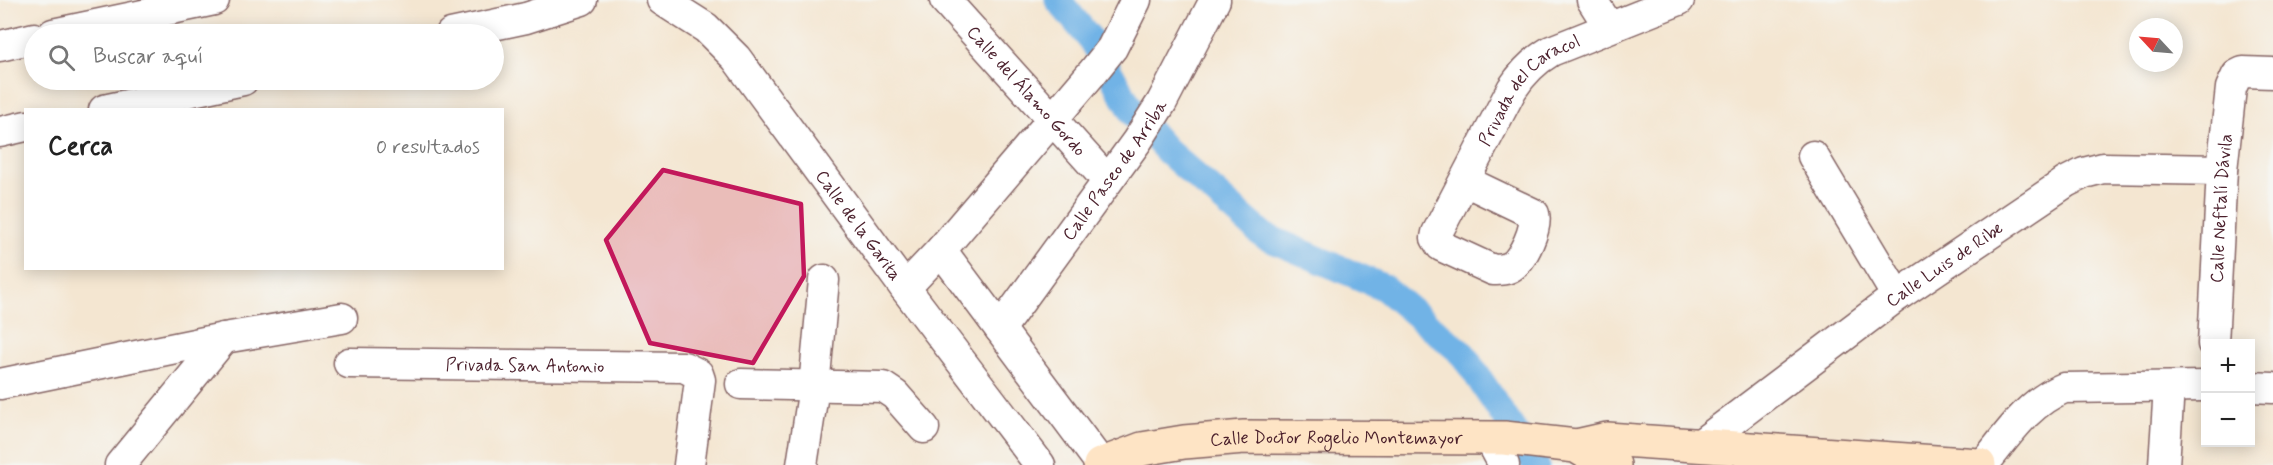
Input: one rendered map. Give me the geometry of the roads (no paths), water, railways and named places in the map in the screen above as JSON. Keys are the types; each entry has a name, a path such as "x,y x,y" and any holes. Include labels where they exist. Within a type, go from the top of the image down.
{"street":[{"path":"100,24 214,0"},
{"path":"498,24 526,18 582,0"},
{"name":"Calle de la Garita","path":"662,0 706,28 736,58 905,288 1040,465"},
{"name":"Calle del Álamo Gordo","path":"945,0 1107,180"},
{"path":"905,288 941,250 1092,73 1112,48 1136,0"},
{"name":"Calle Paseo de Arriba","path":"1000,329 1137,141 1162,102 1215,0"},
{"path":"1592,0 1609,27"},
{"name":"Privada del Caracol","path":"1465,180 1534,214 1535,225 1527,244 1517,261 1510,267 1493,270 1441,246 1437,242 1437,233 1512,89 1535,60 1551,51 1679,0"},
{"path":"0,46 24,40"},
{"name":"Calle Neftalí Dávila","path":"2213,339 2222,170 2231,88 2236,75 2243,72 2273,73"},
{"path":"113,108 197,90"},
{"path":"0,132 24,126"},
{"path":"1813,156 1896,296"},
{"name":"Calle Luis de Ribe","path":"1698,446 1896,296 2066,182 2084,173 2103,168 2222,170"},
{"path":"941,250 1100,465"},
{"path":"802,465 814,387 824,280"},
{"path":"0,384 225,338 342,318"},
{"path":"120,465 225,338"},
{"name":"Privada San Antonio","path":"349,363 684,367 698,374 700,380 689,465"},
{"path":"741,384 883,387 895,394 924,428"},
{"path":"1981,465 2033,405 2048,394 2064,388 2201,386"},
{"path":"2164,465 2169,387"},
{"path":"2255,387 2273,388"},
{"name":"Calle Doctor Rogelio Montemayor","path":"1100,465 1142,449 1184,442 1244,437 1499,447 1544,441 1601,456 1698,446 1981,465"}],"waterway":[{"path":"1058,0 1091,40 1134,114 1167,151 1264,236 1383,287 1463,354 1536,465"}]}
